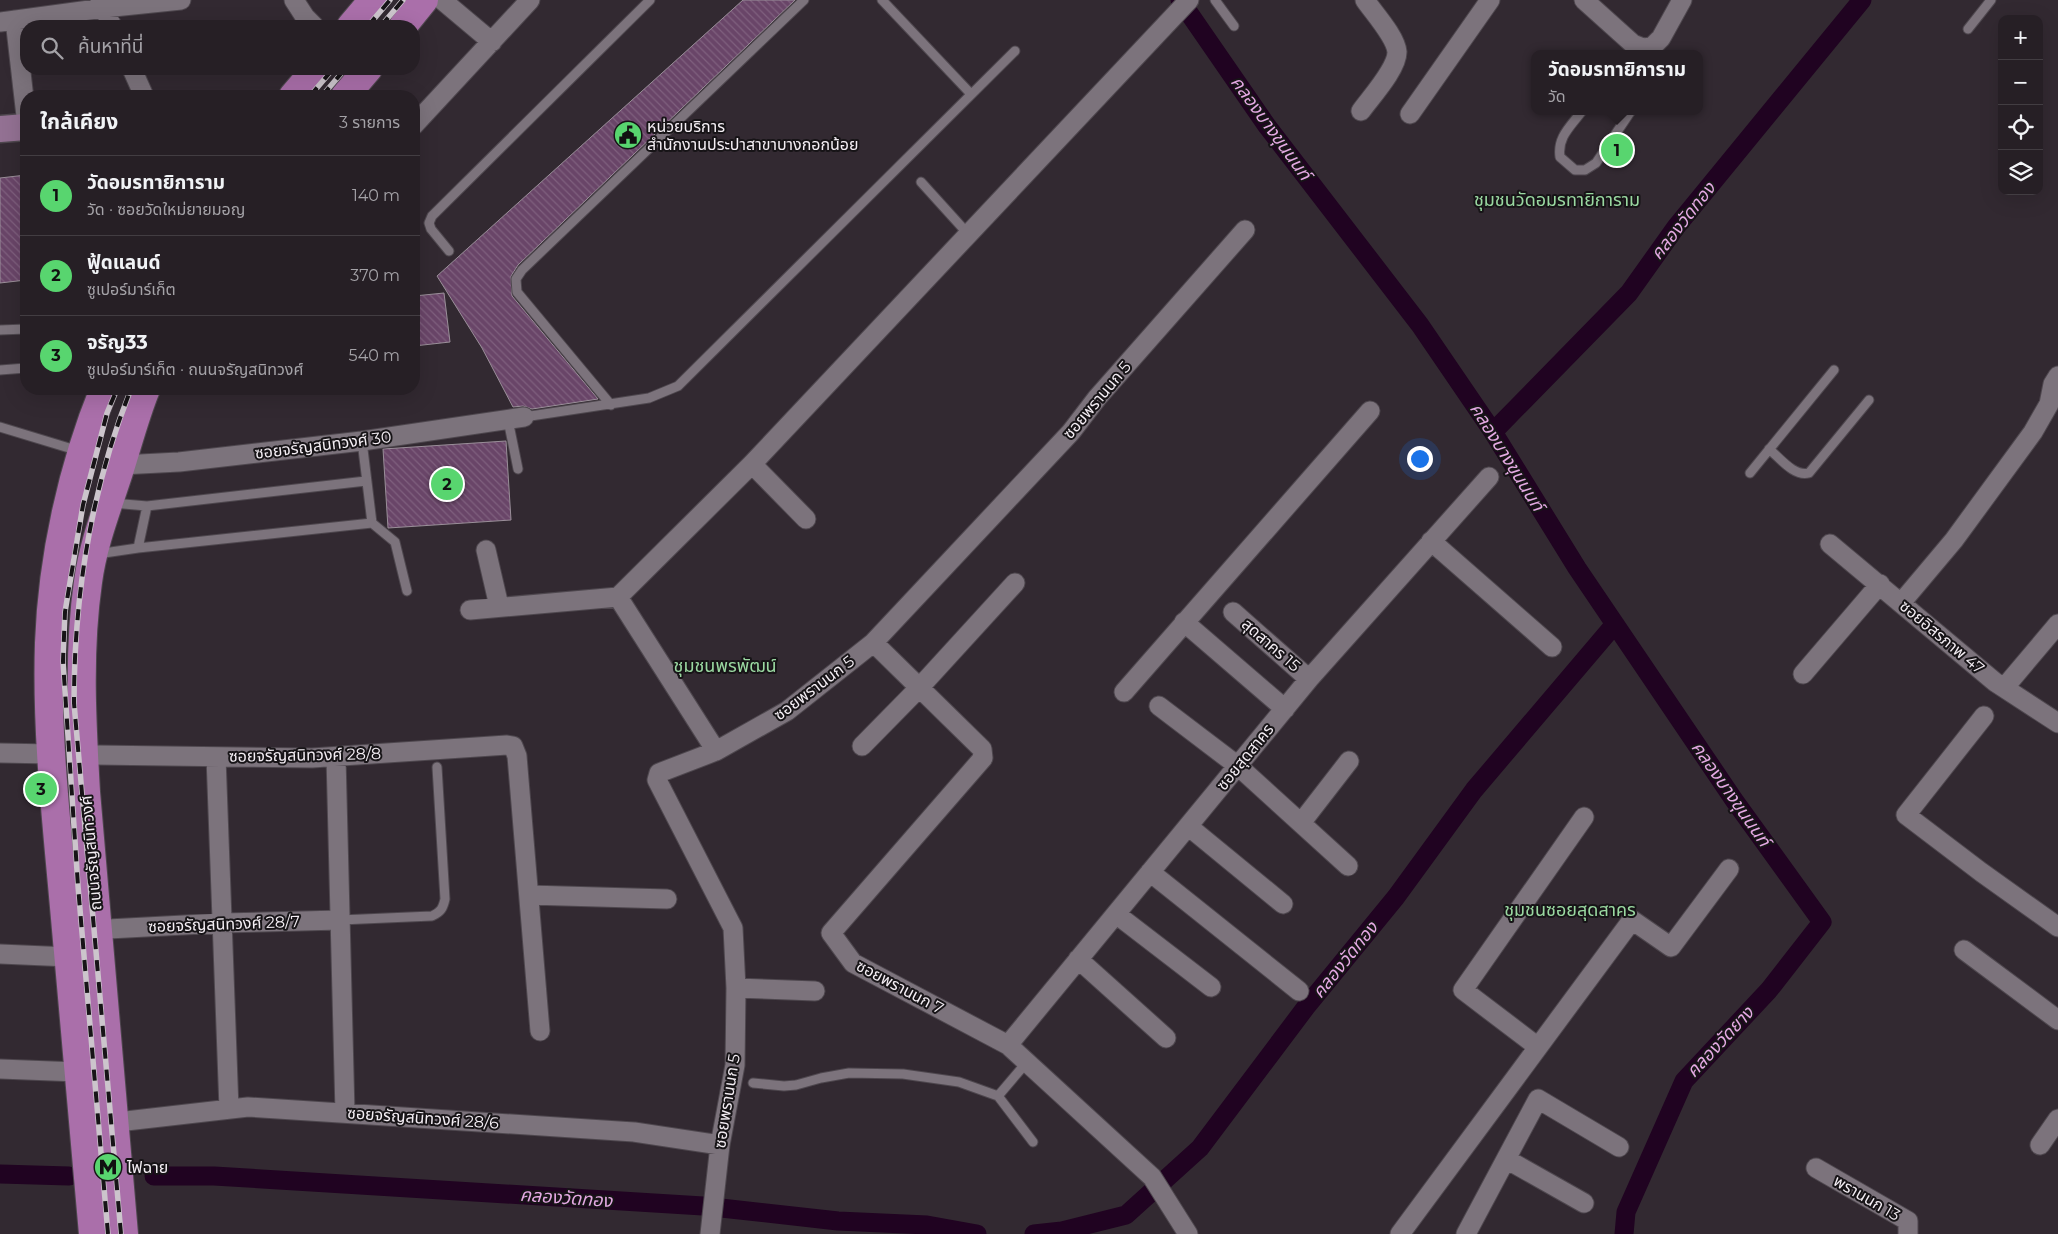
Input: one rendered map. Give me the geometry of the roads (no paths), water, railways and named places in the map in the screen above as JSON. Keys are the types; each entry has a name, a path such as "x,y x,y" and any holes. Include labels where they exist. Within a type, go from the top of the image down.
{"main road":[{"path":"356,20 373,0"},
{"path":"408,20 424,0"},
{"path":"298,90 311,75"},
{"path":"350,90 363,75"},
{"name":"ถนนจรัญสนิทวงศ์","path":"94,1233 78,1072 51,754 48,693 52,598 58,553 82,452 102,395"},
{"name":"ถนนจรัญสนิทวงศ์","path":"124,1234 87,801 81,683 82,638 88,581 102,520 134,419 144,395"},
{"name":"ถนนจรัญสนิทวงศ์","path":"119,470 104,553 94,661 96,755 108,929 136,1234"},
{"name":"ถนนจรัญสนิทวงศ์","path":"73,488 60,625 60,676 94,1233"}],"street":[{"path":"21,90 8,21 102,4 181,0"},
{"path":"294,0 308,20"},
{"path":"442,0 492,42"},
{"path":"420,119 530,0"},
{"path":"470,610 618,597 752,464 1189,0"},
{"path":"1361,111 1396,62 1397,51 1391,37 1364,0"},
{"path":"1410,114 1490,0"},
{"path":"1584,0 1641,50"},
{"path":"1644,50 1652,47 1661,38 1682,0"},
{"path":"102,4 109,20"},
{"path":"135,75 141,90"},
{"path":"0,129 20,127"},
{"name":"ซอยพรานนก 5","path":"710,1226 720,1145 735,1065 736,988 733,928 657,780 659,773 716,751 787,711 872,643 1071,432 1097,398 1245,230"},
{"path":"1901,603 1954,540 2053,407 2053,384 2058,376"},
{"path":"1124,692 1370,412"},
{"name":"ซอยจรัญสนิทวงศ์ 30","path":"119,470 362,441 516,419"},
{"path":"752,464 806,519"},
{"name":"ซอยสุดสาคร","path":"1008,1045 1078,959 1098,945 1116,914 1309,679 1489,477"},
{"path":"1432,541 1552,647"},
{"name":"ซอยอิสรภาพ 47","path":"1830,544 2004,688 2058,723"},
{"path":"486,550 499,606"},
{"path":"862,746 919,688 1015,583"},
{"path":"1803,674 1880,584"},
{"path":"618,597 716,751"},
{"name":"สุดสาคร 15","path":"1232,612 1309,679"},
{"path":"1184,622 1285,709"},
{"path":"2004,688 2058,624"},
{"name":"ซอยพรานนก 7","path":"879,648 982,749 983,758 831,933 853,963 1008,1045 1152,1177 1188,1234"},
{"path":"1159,706 1238,766 1348,866"},
{"path":"1984,716 1906,815 2058,927"},
{"name":"ซอยจรัญสนิทวงศ์ 28/8","path":"96,755 336,757 513,746 517,756 529,895"},
{"path":"0,753 51,754"},
{"path":"216,757 229,1109"},
{"path":"336,757 345,1113"},
{"path":"1301,823 1349,761"},
{"path":"1538,1047 1463,990 1584,818"},
{"path":"1188,826 1283,904"},
{"path":"1400,1234 1632,920 1671,947 1729,869"},
{"path":"1150,872 1299,991"},
{"path":"540,1031 529,895 666,899"},
{"path":"1116,914 1211,987"},
{"name":"ซอยจรัญสนิทวงศ์ 28/7","path":"108,929 222,922 340,920"},
{"path":"1964,950 2058,1020"},
{"path":"0,954 69,956"},
{"path":"1078,959 1166,1038"},
{"path":"736,988 815,991"},
{"path":"0,1069 78,1072"},
{"path":"1466,1234 1538,1099 1619,1147"},
{"name":"ซอยจรัญสนิทวงศ์ 28/6","path":"126,1122 248,1107 634,1132 720,1145"},
{"path":"2040,1145 2058,1119"},
{"path":"1506,1160 1584,1203"},
{"name":"พรานนก 13","path":"1816,1168 1908,1221 1908,1234"}],"lane":[{"path":"449,251 431,229 429,223 432,216 650,0"},
{"path":"610,405 517,292 516,279 530,263 804,0"},
{"path":"882,0 971,94"},
{"path":"1215,0 1234,26"},
{"path":"1968,28 1991,0"},
{"path":"518,469 516,419 649,398 678,386 1015,51"},
{"path":"1579,115 1560,141 1558,148 1560,157 1575,170 1585,170 1596,163 1628,115"},
{"path":"921,182 969,235"},
{"path":"0,330 20,328"},
{"path":"0,370 20,368"},
{"path":"1750,472 1834,370"},
{"path":"1769,449 1796,472 1802,475 1809,473 1868,400"},
{"path":"0,427 82,452"},
{"path":"362,441 372,523 395,542 407,591"},
{"path":"112,503 147,506 366,481"},
{"path":"138,548 147,506"},
{"path":"104,553 372,523"},
{"path":"340,920 432,916 439,913 443,907 437,767"},
{"path":"998,1096 1027,1062"},
{"path":"753,1083 784,1086 850,1073 903,1074 959,1082 998,1096 1033,1142"}],"waterway":[{"name":"คลองบางขุนนนท์","path":"1180,0 1267,126 1420,325 1493,432 1577,568 1734,800 1822,922 1769,990 1684,1081 1626,1212 1624,1234"},
{"name":"คลองวัดทอง","path":"1493,432 1629,293 1676,227 1862,0"},
{"name":"คลองวัดทอง","path":"1034,1234 1062,1231 1126,1215 1200,1148 1306,1007 1396,897 1474,790 1615,624"},
{"name":"คลองวัดทอง","path":"0,1174 69,1176"},
{"name":"คลองวัดทอง","path":"154,1176 214,1176 703,1206 838,1221 927,1225 977,1234"}],"railway":[{"path":"373,20 390,0"},
{"path":"386,20 403,0"},
{"path":"315,90 328,75"},
{"path":"327,90 340,75"},
{"path":"108,1234 78,886 63,661 65,612 83,505 107,413 114,395"},
{"path":"121,1234 74,703 77,622 88,543 105,465 129,395"}],"place":[{"name":"หน่วยบริการ สำนักงานประปาสาขาบางกอกน้อย","path":"628,135"},
{"name":"วัดอมรทายิการาม","path":"1617,150"},
{"name":"ฟู้ดแลนด์","path":"447,484"},
{"name":"จรัญ33","path":"41,789"},
{"name":"ไฟฉาย","path":"108,1167"}],"district":[{"name":"ชุมชนวัดอมรทายิการาม","path":"1557,200"},
{"name":"ชุมชนพรพัฒน์","path":"725,666"},
{"name":"ชุมชนซอยสุดสาคร","path":"1570,910"}],"water label":[{"name":"คลองวัดยาง","path":"1720,1042"}]}
